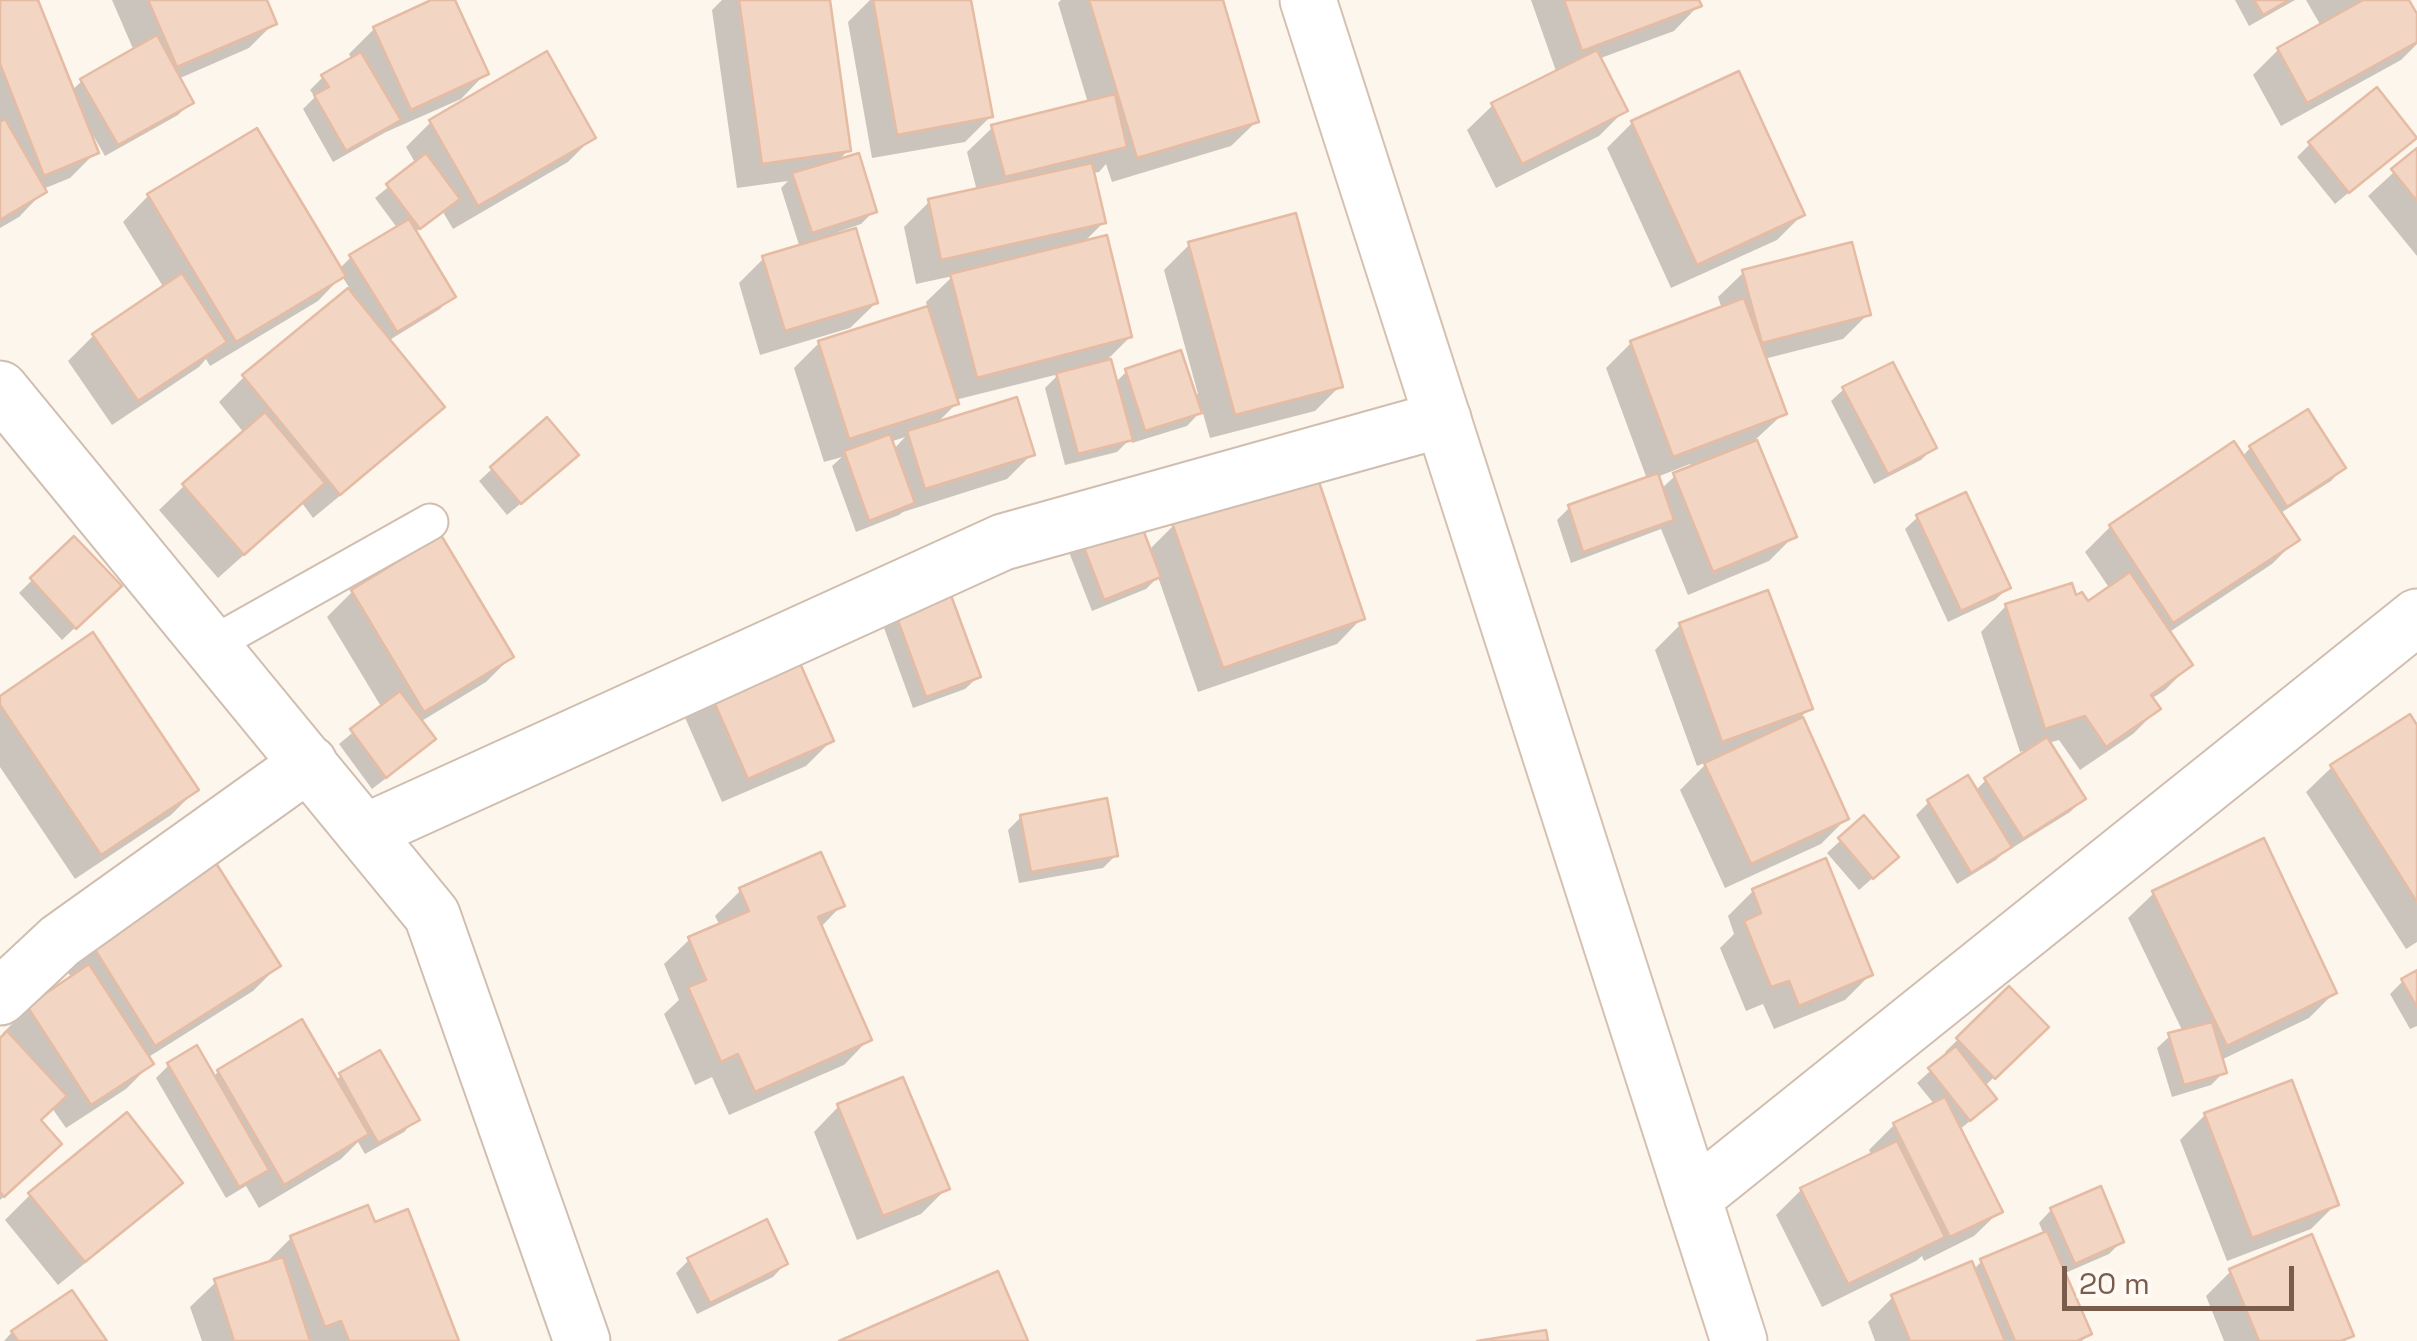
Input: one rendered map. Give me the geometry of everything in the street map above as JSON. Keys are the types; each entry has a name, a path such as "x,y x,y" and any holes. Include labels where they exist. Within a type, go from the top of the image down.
{"street":[{"path":"1308,0 1739,1341"},
{"path":"0,389 432,915 582,1341"},
{"path":"365,832 1003,542 1443,419"},
{"path":"1693,1198 2417,616"},
{"path":"0,996 60,941 308,763"}],"lane":[{"path":"211,645 430,522"}],"building":[{"path":"0,0 38,0 99,153 44,176 0,64"},
{"path":"148,0 267,0 277,24 177,67"},
{"path":"431,0 455,0 489,74 411,110 373,27"},
{"path":"739,0 830,0 851,151 762,164"},
{"path":"873,0 971,0 993,117 897,135"},
{"path":"1089,0 1223,0 1259,122 1137,158"},
{"path":"1564,0 1699,0 1702,6 1582,51"},
{"path":"2254,0 2289,0 2263,15"},
{"path":"2363,0 2409,0 2417,14 2417,42 2307,103 2277,48"},
{"path":"157,35 194,103 118,145 80,79"},
{"path":"1597,50 1628,111 1522,164 1491,103"},
{"path":"547,51 596,138 478,206 429,120"},
{"path":"361,52 401,120 346,151 314,95 329,87 321,75"},
{"path":"1739,71 1805,215 1697,265 1631,121"},
{"path":"2377,87 2417,138 2349,193 2308,142"},
{"path":"1115,94 1127,147 1005,177 991,125"},
{"path":"5,119 47,192 0,220 0,122"},
{"path":"257,128 346,276 236,342 147,194"},
{"path":"2417,148 2417,201 2391,169"},
{"path":"426,153 460,199 420,229 386,184"},
{"path":"859,153 877,212 812,233 792,173"},
{"path":"1092,163 1106,223 941,260 928,199"},
{"path":"1296,213 1343,387 1235,415 1188,242"},
{"path":"409,219 456,297 397,332 349,255"},
{"path":"856,228 878,303 785,331 762,256"},
{"path":"1107,235 1132,337 977,378 950,274"},
{"path":"1852,242 1871,315 1762,343 1742,270"},
{"path":"182,273 227,342 138,401 92,334"},
{"path":"348,288 445,407 340,495 242,375"},
{"path":"1744,298 1787,414 1673,457 1630,341"},
{"path":"928,306 959,404 849,439 818,341"},
{"path":"1181,350 1202,413 1145,431 1125,369"},
{"path":"1111,359 1133,440 1078,454 1056,373"},
{"path":"1893,362 1937,448 1888,474 1842,387"},
{"path":"1017,397 1035,455 925,489 907,431"},
{"path":"2308,409 2346,468 2287,507 2249,446"},
{"path":"265,412 325,483 244,555 182,484"},
{"path":"547,417 579,455 521,504 490,467"},
{"path":"890,434 915,503 869,521 844,451"},
{"path":"1757,440 1797,537 1713,572 1673,473"},
{"path":"2234,441 2300,540 2173,623 2109,525"},
{"path":"1316,473 1365,619 1223,668 1172,523"},
{"path":"1658,473 1674,520 1583,552 1568,505"},
{"path":"1966,492 2011,588 1961,611 1916,515"},
{"path":"1136,511 1161,577 1104,600 1078,532"},
{"path":"441,535 514,657 424,712 351,590"},
{"path":"74,536 122,586 76,629 30,578"},
{"path":"2130,572 2193,665 2151,695 2161,709 2106,747 2085,716 2045,729 2005,604 2072,583 2076,595 2082,592 2088,601"},
{"path":"945,579 981,677 926,697 890,599"},
{"path":"1768,590 1813,709 1722,742 1679,623"},
{"path":"93,632 199,790 101,855 0,705 0,696"},
{"path":"793,647 834,741 748,779 707,686"},
{"path":"400,691 436,739 386,778 350,729"},
{"path":"2410,714 2417,725 2417,902 2330,765"},
{"path":"1803,717 1849,819 1751,864 1704,763"},
{"path":"2047,737 2086,799 2023,839 1984,778"},
{"path":"1968,775 2012,847 1971,873 1927,800"},
{"path":"1107,798 1118,856 1031,872 1020,815"},
{"path":"1864,815 1899,857 1873,879 1838,838"},
{"path":"2264,838 2337,993 2227,1046 2152,891"},
{"path":"209,852 281,966 155,1046 84,932"},
{"path":"821,852 845,906 818,917 872,1040 755,1092 738,1054 721,1062 688,987 706,980 688,937 749,911 739,888"},
{"path":"1826,858 1873,975 1799,1006 1789,981 1771,987 1744,921 1761,913 1752,889"},
{"path":"89,964 154,1064 91,1105 27,1006"},
{"path":"2417,970 2417,1007 2401,979"},
{"path":"2009,986 2049,1027 1995,1079 1956,1038"},
{"path":"302,1019 369,1134 284,1185 217,1070"},
{"path":"2212,1022 2227,1073 2184,1085 2168,1033"},
{"path":"7,1031 67,1096 41,1120 62,1144 4,1197 0,1192 0,1038"},
{"path":"197,1045 269,1170 239,1187 167,1063"},
{"path":"1956,1046 1997,1099 1970,1121 1928,1068"},
{"path":"380,1050 420,1120 378,1143 339,1073"},
{"path":"903,1077 950,1189 883,1216 837,1104"},
{"path":"2292,1080 2339,1205 2252,1238 2204,1113"},
{"path":"1945,1097 2003,1212 1950,1237 1893,1123"},
{"path":"127,1112 183,1183 85,1262 28,1193"},
{"path":"1897,1141 1945,1237 1848,1284 1800,1188"},
{"path":"2101,1186 2124,1242 2075,1264 2050,1208"},
{"path":"368,1205 375,1222 408,1209 459,1341 349,1341 341,1321 325,1327 290,1236"},
{"path":"767,1219 788,1264 710,1303 687,1258"},
{"path":"2047,1231 2092,1334 2077,1341 2015,1341 1980,1259"},
{"path":"2312,1234 2354,1336 2341,1341 2259,1341 2229,1269"},
{"path":"283,1257 310,1341 234,1341 214,1279"},
{"path":"1972,1261 2005,1341 1910,1341 1891,1295"},
{"path":"998,1271 1028,1341 839,1341"},
{"path":"72,1290 107,1341 18,1341 11,1331"},
{"path":"1546,1330 1548,1341 1477,1341"}]}
